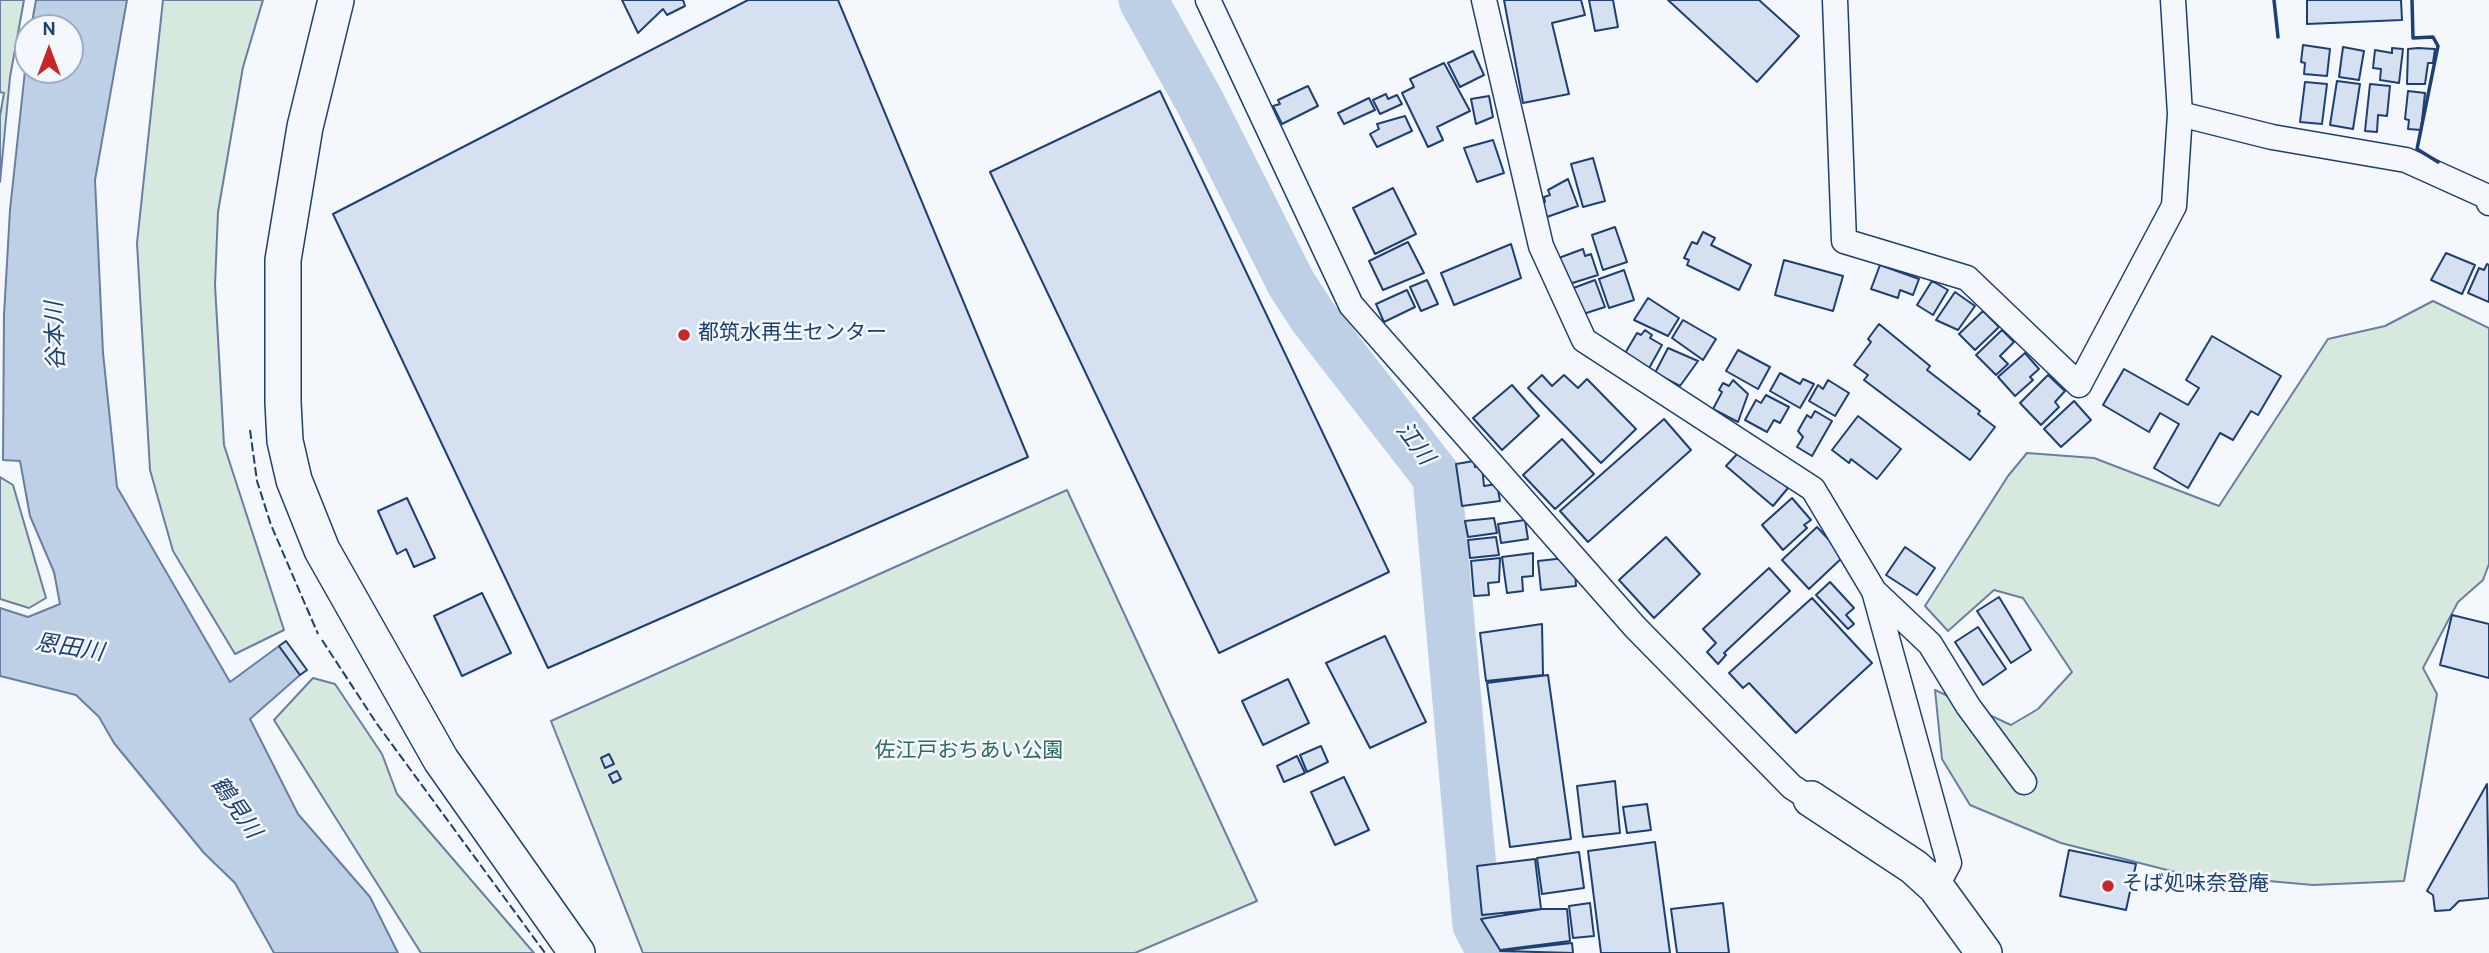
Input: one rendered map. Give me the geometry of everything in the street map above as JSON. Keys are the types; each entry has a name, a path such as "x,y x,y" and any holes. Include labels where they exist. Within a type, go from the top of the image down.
{"street":[{"path":"336,0 305,127 283,260 283,402 285,441 293,480 322,550 434,748 577,953"},
{"path":"1208,0 1351,304 1635,627 1792,787 1914,867 1936,887 1984,953"},
{"path":"1484,0 1541,246 1584,340 1813,489 1874,591 1949,863 1936,887"},
{"path":"1835,0 1844,241 1967,278 2079,385 2174,206 2180,114 2173,0"},
{"path":"2180,114 2272,137 2406,160 2488,197 2489,204"},
{"path":"1874,591 1930,644 1968,706 2024,782"}],"green space":[{"path":"0,0 24,0 21,14 14,14 14,55 0,182 0,116 4,93 0,92"},
{"path":"163,0 263,0 243,67 218,212 215,285 224,445 284,630 235,654 173,551 150,470 137,243"},
{"path":"2433,301 2489,328 2489,564 2483,580 2458,602 2423,668 2437,694 2404,881 2313,885 2179,873 2061,843 1970,805 1942,759 1935,690 2011,725 2038,709 2072,672 2023,598 1994,590 1948,631 1925,606 2008,476 2027,453 2094,458 2219,506 2328,339 2385,326"},
{"path":"0,477 13,485 46,598 29,608 0,599"},
{"name":"佐江戸おちあい公園","path":"1067,490 1257,901 1135,953 643,953 551,721"},
{"path":"313,678 335,684 382,754 397,794 534,953 421,953 274,720"}],"water":[{"path":"36,0 127,0 95,180 103,353 117,487 230,682 279,646 300,675 250,719 298,814 370,897 398,953 274,953 235,883 204,853 114,743 99,717 76,695 0,676 0,608 28,617 60,604 54,572 30,516 20,461 3,460 4,315 10,210 24,84 84,84 84,14 34,14"}],"building":[{"path":"622,0 683,0 685,6 667,15 663,9 638,33"},
{"name":"都筑水再生センター","path":"748,0 838,0 1028,457 548,668 333,214"},
{"path":"1504,0 1581,0 1585,15 1552,23 1569,94 1523,103"},
{"path":"1589,0 1613,0 1618,27 1595,31"},
{"path":"1668,0 1759,0 1799,36 1757,82"},
{"path":"2307,0 2401,0 2402,20 2307,24"},
{"path":"2303,45 2330,49 2327,76 2304,74 2305,63 2301,62"},
{"path":"2343,47 2364,51 2359,80 2339,77"},
{"path":"2392,48 2403,49 2399,83 2380,80 2381,69 2373,68 2375,50 2392,53"},
{"path":"2408,49 2435,49 2433,63 2428,63 2425,84 2407,84"},
{"path":"1473,51 1484,75 1460,87 1448,63"},
{"path":"1444,63 1470,111 1437,127 1443,140 1428,147 1402,93 1414,87 1410,79"},
{"path":"2337,81 2360,84 2353,129 2330,125"},
{"path":"2305,82 2327,84 2322,124 2300,122"},
{"path":"2370,84 2390,86 2387,116 2378,115 2377,132 2365,131"},
{"path":"1308,86 1318,106 1282,124 1273,106 1280,104 1278,100"},
{"path":"1160,91 1389,572 1219,653 990,172"},
{"path":"2408,91 2425,93 2421,130 2408,129 2409,120 2405,119"},
{"path":"1386,94 1388,99 1397,95 1402,104 1380,114 1373,100"},
{"path":"1489,96 1493,117 1476,124 1471,99"},
{"path":"1369,98 1375,110 1344,124 1338,113"},
{"path":"1405,116 1412,131 1377,147 1370,134 1379,129 1377,124"},
{"path":"1493,140 1504,173 1477,182 1464,148"},
{"path":"1593,158 1605,201 1583,207 1571,164"},
{"path":"1568,179 1578,206 1547,217 1542,203 1545,202 1544,197 1550,195 1548,190"},
{"path":"1393,188 1416,234 1375,254 1353,208"},
{"path":"1615,227 1627,262 1603,270 1592,235"},
{"path":"1703,232 1715,238 1711,245 1751,265 1739,290 1687,265 1689,260 1684,258 1692,242 1697,244"},
{"path":"1408,242 1424,273 1383,290 1369,261"},
{"path":"1511,244 1521,278 1454,305 1441,273"},
{"path":"1583,249 1585,256 1591,254 1598,275 1566,285 1556,259"},
{"path":"2446,253 2475,265 2462,294 2431,280"},
{"path":"1784,260 1843,276 1833,311 1775,295"},
{"path":"2487,264 2489,302 2468,293 2479,268 2484,270"},
{"path":"1880,265 1919,279 1913,295 1900,290 1898,298 1871,289"},
{"path":"1624,270 1634,300 1609,308 1599,279"},
{"path":"1427,280 1438,304 1421,311 1410,287"},
{"path":"1595,280 1605,307 1577,316 1568,290"},
{"path":"1932,281 1948,290 1933,315 1917,305"},
{"path":"1407,290 1415,307 1384,322 1376,304"},
{"path":"1955,292 1975,306 1958,330 1936,320"},
{"path":"1648,298 1679,318 1668,336 1634,320"},
{"path":"1983,311 1999,327 1975,350 1959,334"},
{"path":"1683,320 1716,339 1703,360 1672,338"},
{"path":"1879,324 1930,366 1927,370 1980,411 1978,414 1995,427 1970,460 1864,380 1868,375 1854,365 1871,342 1868,339"},
{"path":"1645,330 1652,335 1650,338 1662,345 1648,370 1624,355 1637,333 1641,335"},
{"path":"2002,330 2014,342 2000,356 2008,364 1996,375 1976,355"},
{"path":"2212,336 2281,376 2258,415 2251,411 2233,440 2220,433 2188,488 2154,468 2179,424 2160,413 2149,432 2103,405 2124,369 2188,405 2199,388 2186,380"},
{"path":"1668,348 1698,361 1680,386 1655,373"},
{"path":"1738,350 1770,367 1758,389 1726,371"},
{"path":"2025,353 2039,369 2030,377 2033,380 2015,396 1998,377"},
{"path":"1780,373 1800,384 1803,379 1814,384 1800,408 1770,391"},
{"path":"1542,375 1552,386 1564,375 1578,388 1587,379 1636,429 1601,463 1528,388"},
{"path":"2048,375 2065,391 2055,402 2059,407 2041,425 2020,403"},
{"path":"1733,380 1748,394 1738,422 1713,409 1722,392 1719,390 1723,383 1729,386"},
{"path":"1828,380 1849,393 1835,416 1809,401 1818,385 1823,389"},
{"path":"1512,385 1539,416 1502,450 1473,418"},
{"path":"1766,395 1789,407 1780,423 1774,420 1767,432 1745,420 1756,400 1761,403"},
{"path":"2074,401 2091,420 2061,447 2044,429"},
{"path":"1815,411 1832,421 1812,456 1797,447 1803,437 1798,431 1807,415 1811,418"},
{"path":"1858,416 1901,449 1877,479 1851,459 1849,463 1832,450"},
{"path":"1664,419 1691,450 1588,542 1560,511"},
{"path":"1562,439 1594,474 1555,509 1523,475"},
{"path":"1738,453 1762,465 1788,488 1773,506 1726,466"},
{"path":"1474,461 1475,467 1482,466 1484,486 1497,484 1500,501 1462,506 1456,464"},
{"path":"407,498 435,558 414,567 406,549 397,554 378,511"},
{"path":"1792,498 1811,520 1804,525 1807,528 1783,550 1762,525"},
{"path":"1494,518 1497,533 1468,537 1465,521"},
{"path":"1525,520 1528,539 1501,543 1498,524"},
{"path":"1817,527 1844,556 1809,589 1782,560"},
{"path":"1496,537 1499,555 1470,558 1468,540"},
{"path":"1666,537 1700,574 1654,618 1619,580"},
{"path":"1905,547 1935,568 1917,595 1886,575"},
{"path":"1533,553 1533,576 1522,577 1523,591 1507,593 1502,557"},
{"path":"1500,558 1499,582 1488,583 1489,595 1474,596 1471,561"},
{"path":"1565,558 1569,572 1575,571 1576,586 1541,590 1538,561"},
{"path":"1769,568 1790,591 1724,653 1726,655 1718,664 1707,652 1716,643 1703,629"},
{"path":"1830,582 1854,608 1846,615 1854,624 1848,629 1816,595"},
{"path":"482,593 511,653 462,676 434,616"},
{"path":"1999,597 2031,650 2011,663 1977,611"},
{"path":"1812,598 1872,663 1796,733 1749,683 1743,688 1729,673"},
{"path":"2452,615 2489,624 2489,678 2440,665"},
{"path":"1542,624 1543,675 1486,681 1480,633"},
{"path":"1978,627 2006,669 1983,685 1955,642"},
{"path":"1385,636 1426,722 1370,748 1326,663"},
{"path":"286,641 307,670 300,675 279,646"},
{"path":"1548,675 1571,839 1510,847 1487,683"},
{"path":"1288,679 1309,723 1263,745 1242,701"},
{"path":"1321,746 1328,762 1307,772 1300,755"},
{"path":"609,754 614,764 605,768 601,758"},
{"path":"1297,756 1305,773 1284,782 1277,766"},
{"path":"617,771 621,779 613,783 609,775"},
{"path":"1344,777 1369,830 1335,845 1311,792"},
{"path":"1615,781 1620,833 1583,837 1577,786"},
{"path":"2487,784 2489,898 2459,901 2450,910 2435,911 2433,895 2427,891"},
{"path":"1647,804 1651,830 1627,833 1623,807"},
{"path":"1655,842 1670,953 1601,953 1588,851"},
{"path":"2069,850 2136,864 2126,910 2060,896"},
{"path":"1579,852 1584,888 1542,894 1537,858"},
{"path":"1535,859 1541,909 1482,915 1477,866"},
{"path":"1590,903 1594,936 1573,938 1569,906"},
{"path":"1723,903 1729,953 1677,953 1671,909"},
{"path":"1542,909 1567,909 1570,941 1500,950 1481,919"},
{"path":"1572,943 1573,953 1500,951"}],"waterway":[{"name":"江川","path":"1143,0 1200,102 1291,283 1313,317 1437,477 1477,925 1492,953"}],"fence":[{"path":"250,430 257,481 271,525 318,634"},
{"path":"322,640 377,724 545,953"}],"wall":[{"path":"2274,0 2278,37"},
{"path":"2412,0 2413,38 2433,37 2438,46 2417,149 2438,162"}],"place":[{"name":"都筑水再生センター","path":"684,335"},
{"name":"そば処味奈登庵","path":"2108,886"}],"water label":[{"name":"谷本川","path":"58,336"},
{"name":"恩田川","path":"69,650"},
{"name":"鶴見川","path":"234,809"}]}
